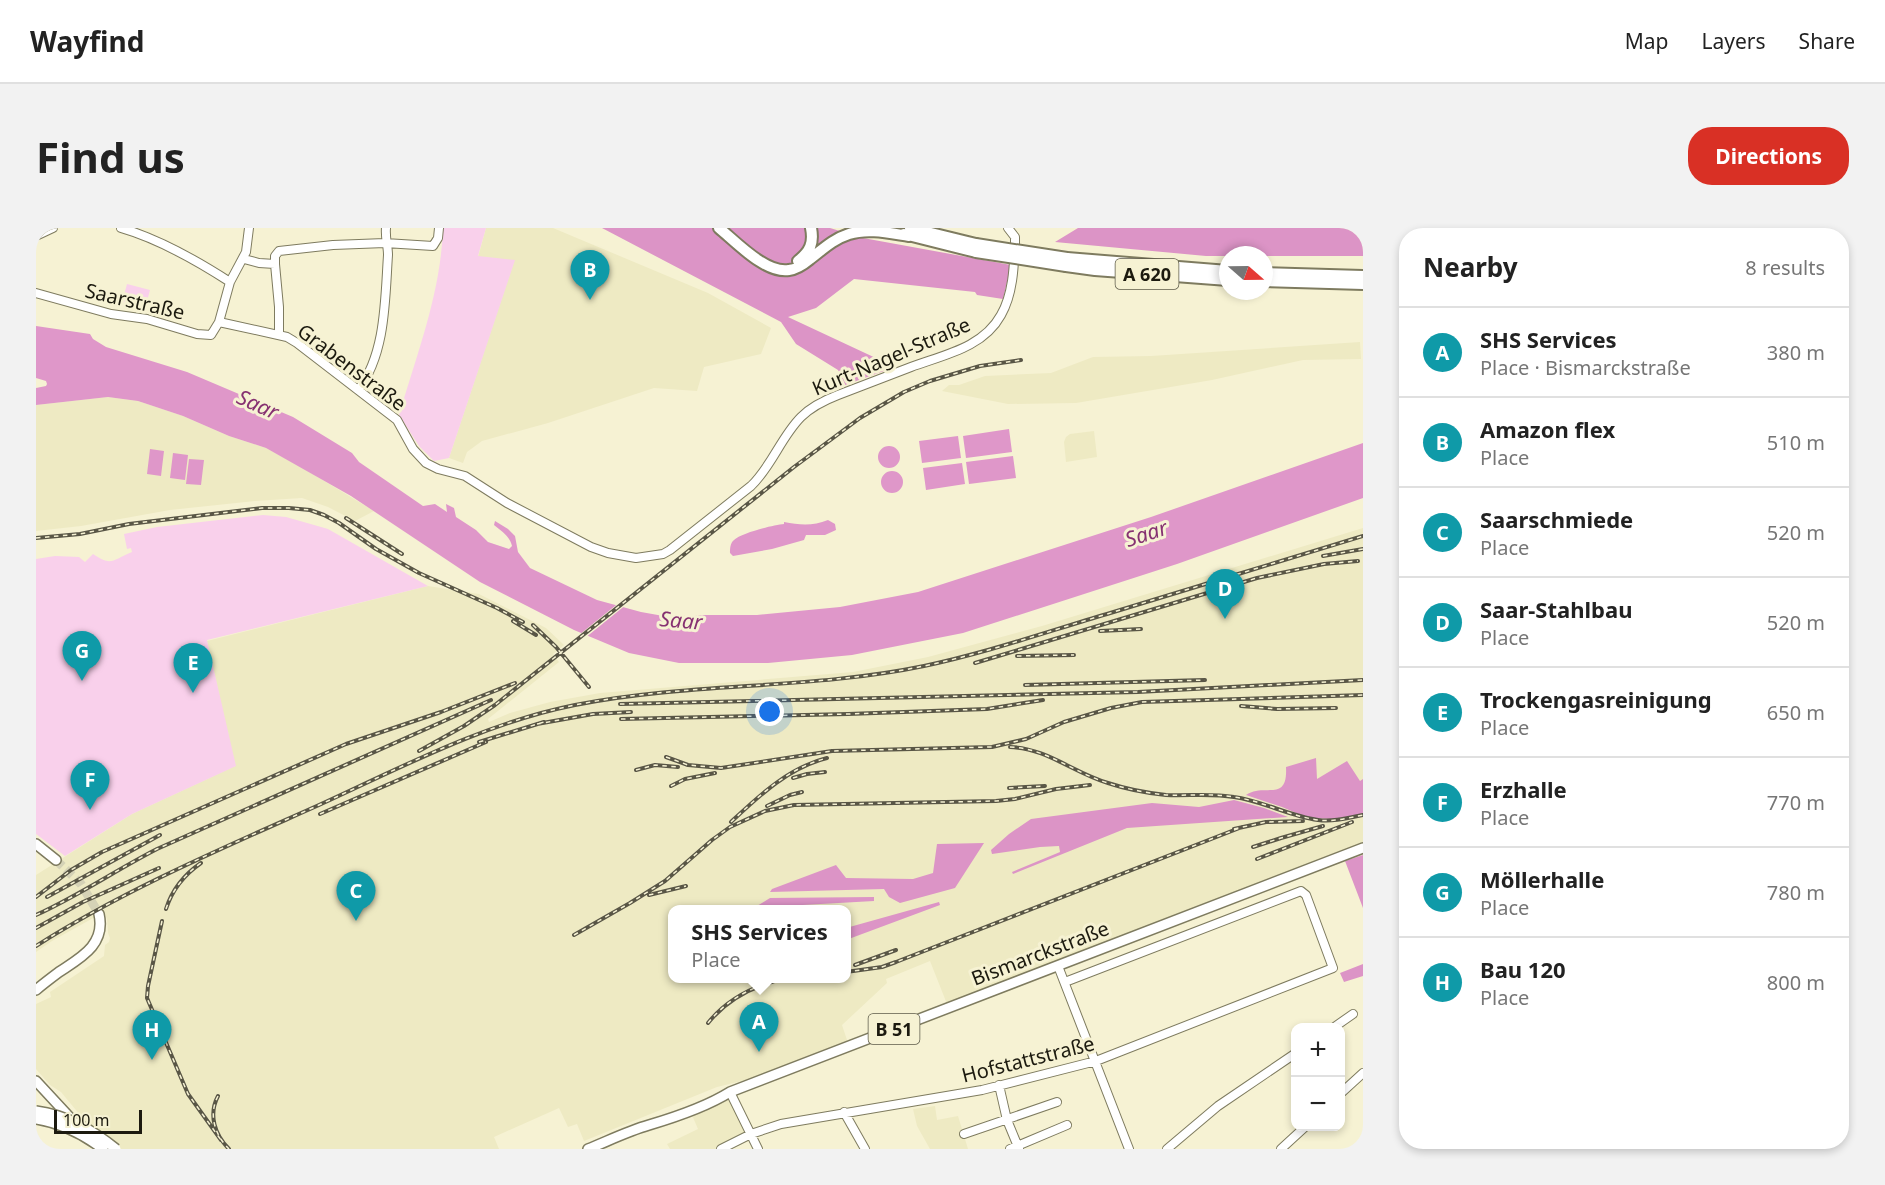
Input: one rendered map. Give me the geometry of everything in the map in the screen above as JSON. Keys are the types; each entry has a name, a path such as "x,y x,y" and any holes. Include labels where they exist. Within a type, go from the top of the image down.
{"highway":[{"path":"719,228 766,266 783,270 791,270 800,266 830,243 851,233 909,232"},
{"path":"730,228 769,260 784,265 798,261 806,255 812,240 811,228"},
{"name":"A 620","path":"880,228 909,232 976,248 1116,272 1219,278"},
{"name":"A 620","path":"1066,262 1219,270"},
{"path":"1273,273 1363,276"},
{"path":"1273,281 1363,284"}],"main road":[{"path":"36,844 56,860"},
{"name":"Bismarckstraße","path":"588,1149 1363,848"},
{"path":"36,990 90,951 98,936 99,914"},
{"path":"36,1081 96,1148"},
{"path":"36,1111 59,1116 78,1124 116,1149"},
{"path":"36,1119 74,1131 96,1148"}],"street":[{"path":"121,228 142,234 230,282"},
{"path":"219,322 230,282 244,259 249,228"},
{"path":"358,390 364,382 379,344 388,262 388,249 385,243 386,228"},
{"path":"244,259 274,264 275,255 279,251 333,245 385,243 434,246 439,228"},
{"name":"Kurt-Nagel-Straße","path":"421,459 438,469 465,476 507,503 591,547 627,557 650,557 663,554 757,481 771,464 793,428 810,409 838,395 950,354 972,344 989,330 1002,315 1011,287 1015,237 1008,228"},
{"path":"36,236 50,229"},
{"name":"Grabenstraße","path":"274,264 279,307 279,335"},
{"name":"Saarstraße","path":"36,293 111,314 147,319 205,336 211,335 219,322"},
{"name":"Grabenstraße","path":"219,322 279,335 297,343 397,420 421,459"},
{"name":"Hofstattstraße","path":"721,1149 751,1134 792,1122 982,1090 1096,1061 1333,968 1306,895 1301,891"},
{"name":"Bismarckstraße","path":"1065,982 1301,891"},
{"path":"1058,966 1129,1149"},
{"path":"1340,1023 1353,1014"},
{"path":"1167,1149 1218,1106 1291,1056"},
{"path":"1345,1090 1363,1074"},
{"path":"999,1085 1016,1148 1067,1125"},
{"path":"730,1092 758,1149"},
{"path":"964,1134 1057,1102"},
{"path":"844,1113 865,1149"},
{"path":"1281,1149 1300,1131"}],"shaded area":[{"path":"443,228 486,228 478,256 515,260 449,458 434,461 419,446 399,415 433,299"},
{"path":"486,228 553,228 708,293 771,328 761,354 704,367 697,391 654,388 548,423 482,441 467,452 463,463 449,458 514,261 478,257"},
{"path":"602,228 830,228 863,238 1011,265 1003,299 977,295 975,292 854,279 816,308 788,317 895,367 845,385 838,370 796,344 781,322"},
{"path":"1078,228 1363,228 1363,256 1273,256 1273,246 1219,246 1219,256 1206,256 1055,242"},
{"path":"127,284 150,290 144,312 121,306"},
{"path":"1360,342 1361,359 1303,360 1212,380 1076,403 1008,404 942,391 949,385 959,385 985,376 1051,373 1093,357 1151,356"},
{"path":"108,397 138,401 266,448 374,511 355,521 328,507 302,498 170,510 81,526 36,531 36,405"},
{"path":"1094,431 1097,457 1066,462 1064,442 1066,437 1070,434"},
{"path":"263,515 286,517 328,529 428,586 207,640 236,766 132,814 65,856 36,834 36,559 55,556 79,557 85,562 93,554 104,560 112,561 132,552 131,548 127,549 124,534 157,527"},
{"path":"1363,528 1363,844 947,1004 930,961 886,979 887,983 842,1025 848,1043 758,1077 717,1087 584,1141 577,1124 568,1127 559,1108 494,1137 499,1149 120,1149 85,1121 61,1092 50,1085 36,1069 36,1004 51,997 50,992 104,956 105,945 110,938 104,912 36,952 36,875 132,814 235,766 207,641 428,586 479,594 546,628 564,645 553,654 559,662 488,719 489,722 510,713 550,702 600,693 853,672 928,657 1042,626"},
{"path":"1316,758 1317,779 1347,761 1360,781 1363,779 1363,814 1333,819 1308,818 1246,795 1260,790 1279,789 1286,778 1286,767"},
{"path":"1234,800 1288,817 1127,828 1013,874 1012,872 1060,852 1059,846 992,854 991,850 1031,819 1152,803 1199,807"},
{"path":"984,843 955,888 900,903 889,897 884,889 770,892 772,889 836,865 846,878 913,879 933,873 937,844"},
{"path":"1363,855 1363,908 1345,861"},
{"path":"874,897 874,901 759,905 770,898"},
{"path":"939,902 940,905 851,938 851,927"},
{"path":"1363,964 1363,976 1344,982 1340,973"},
{"path":"731,1099 747,1136 718,1149 670,1149 667,1144 698,1129 692,1115"},
{"path":"935,1106 937,1120 958,1116 968,1149 930,1149 917,1126 913,1109"}],"water":[{"name":"Saar","path":"36,326 90,334 93,339 106,347 187,372 293,417 352,453 359,462 423,506 435,504 447,512 446,504 454,508 456,517 476,530 488,542 509,549 512,546 511,542 494,525 495,521 508,529 515,536 518,552 530,568 597,600 669,617 757,615 840,607 918,592 1151,517 1363,443 1363,498 1177,564 963,633 852,655 768,663 679,663 629,653 574,630 480,582 351,496 266,448 138,401 108,397 36,405 36,388 47,384 46,381 36,378"},
{"path":"1009,429 1012,452 966,458 963,436"},
{"path":"958,436 961,458 922,463 919,441"},
{"path":"889,446 897,449 900,457 897,465 889,468 881,465 878,457 881,449"},
{"path":"150,449 164,451 161,476 147,474"},
{"path":"173,453 188,455 185,480 170,478"},
{"path":"1013,456 1016,478 969,484 966,462"},
{"path":"189,459 204,460 201,485 186,484"},
{"path":"962,463 965,484 926,490 923,468"},
{"path":"892,471 902,478 903,482 896,492 892,493 882,486 881,482 888,472"},
{"path":"828,520 835,524 836,530 825,535 806,535 804,540 772,549 733,556 730,553 733,541 750,532 784,524 784,522 806,524"}],"pier":[{"path":"620,602 627,604 585,638 579,635"}],"tunnel":[{"path":"56,860 81,884 99,914"}],"railway":[{"path":"419,751 464,726 495,705 794,467 860,418 904,392 930,381 980,366 1021,360"},
{"path":"36,538 80,534 129,524 262,508 310,510 339,523 376,549 419,573 523,622"},
{"path":"346,518 402,554"},
{"path":"36,946 70,925 175,870 413,761 509,723 575,705 618,698 837,679 924,666 1016,642 1363,536"},
{"path":"1323,556 1363,549"},
{"path":"975,663 1257,578 1324,564 1358,561"},
{"path":"513,621 536,635"},
{"path":"533,625 556,647 589,687"},
{"path":"1100,631 1141,629"},
{"path":"1017,656 1074,655"},
{"path":"1025,685 1205,680"},
{"path":"620,704 1138,692 1363,680"},
{"path":"36,897 71,870 102,852 346,744 441,712 515,683"},
{"path":"666,757 688,765 721,768 832,751 992,747 1026,739 1064,722 1111,708 1142,702 1363,695"},
{"path":"36,915 157,849 491,700"},
{"path":"621,719 987,709 1043,700"},
{"path":"1241,706 1277,709 1336,708"},
{"path":"537,724 593,714 631,712"},
{"path":"479,742 544,722"},
{"path":"320,814 486,742"},
{"path":"1010,747 1023,748 1048,756 1096,779 1137,790 1166,795 1234,797 1318,820 1335,820 1363,815"},
{"path":"731,822 775,784 800,768 827,758"},
{"path":"636,770 655,765 678,767"},
{"path":"793,778 825,772"},
{"path":"671,786 685,779 715,773"},
{"path":"574,935 665,881 730,827 765,811 794,805 996,801 1090,785"},
{"path":"1009,788 1045,786"},
{"path":"767,806 802,792"},
{"path":"1234,829 1266,822 1303,821"},
{"path":"1257,859 1352,822"},
{"path":"1253,847 1323,826"},
{"path":"851,971 882,967 896,962 1242,827"},
{"path":"47,897 160,835"},
{"path":"166,909 180,883 201,863"},
{"path":"36,928 83,902 159,868"},
{"path":"649,895 686,886"},
{"path":"162,921 147,998 188,1094 221,1140"},
{"path":"855,965 896,950"},
{"path":"708,1023 724,1006 768,983"},
{"path":"218,1096 215,1103 214,1124 229,1149"}],"place":[{"name":"Amazon flex","path":"590,300"},
{"name":"Saar-Stahlbau","path":"1225,619"},
{"name":"Möllerhalle","path":"82,681"},
{"name":"Trockengasreinigung","path":"193,693"},
{"name":"Erzhalle","path":"90,810"},
{"name":"Saarschmiede","path":"356,921"},
{"name":"SHS Services","path":"759,1052"},
{"name":"Bau 120","path":"152,1060"}]}
